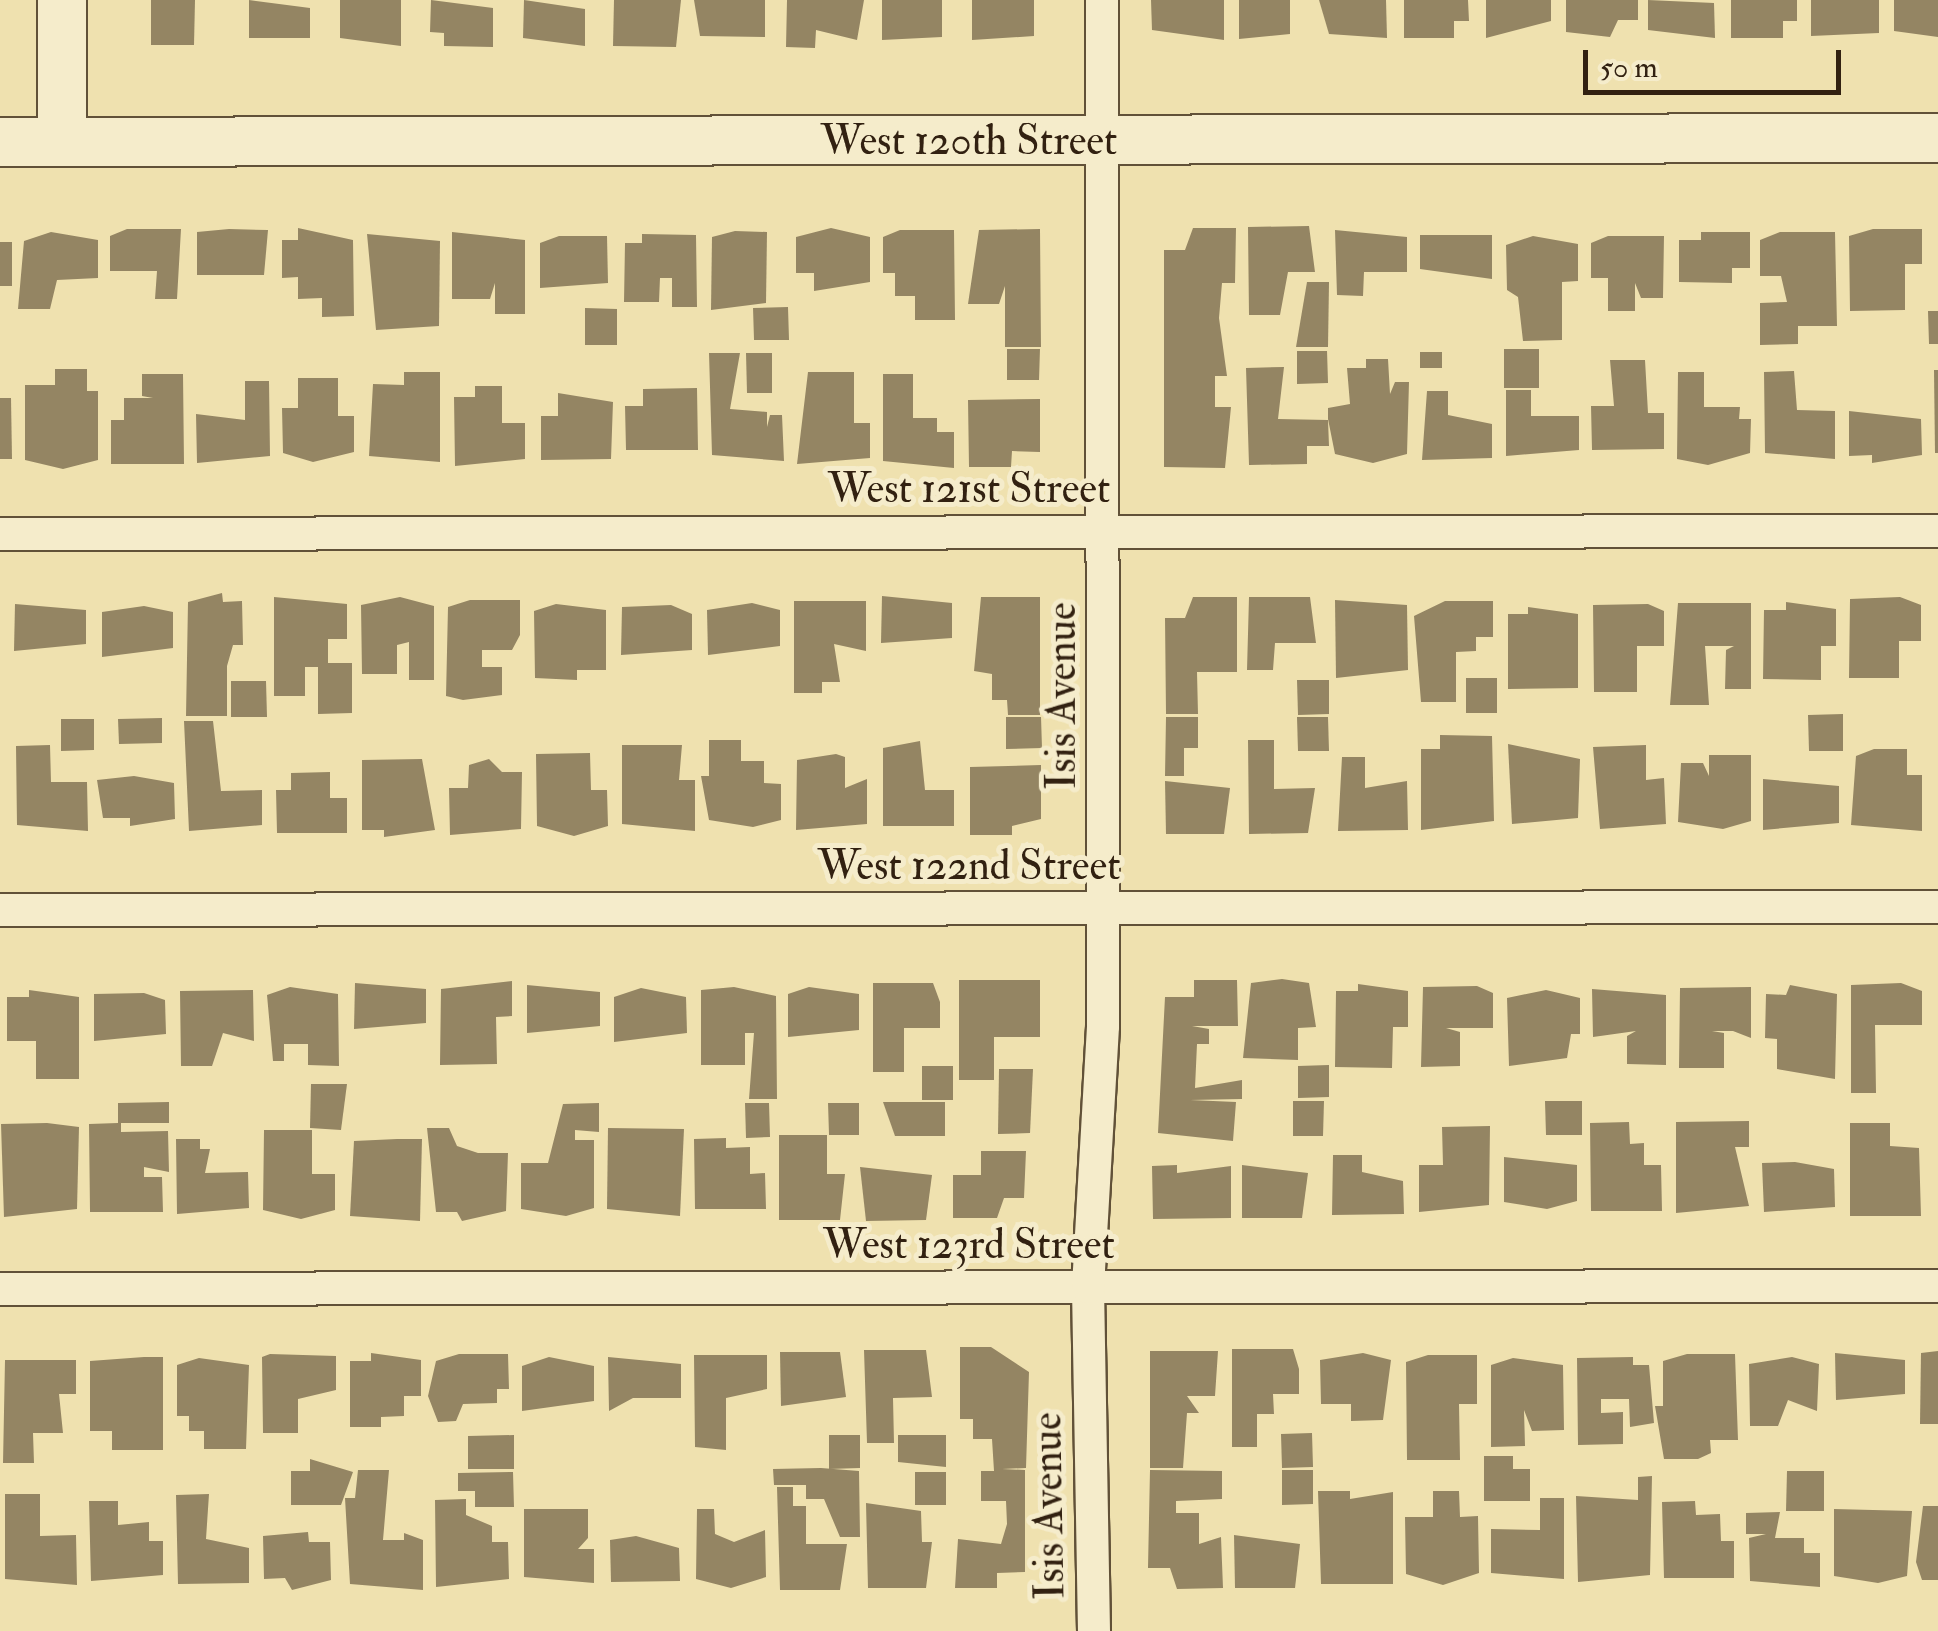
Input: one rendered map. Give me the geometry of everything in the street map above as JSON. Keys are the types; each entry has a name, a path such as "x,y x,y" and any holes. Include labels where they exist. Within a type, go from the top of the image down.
{"main road":[{"path":"62,0 62,142"},
{"name":"West 120th Street","path":"0,142 1938,138"}],"street":[{"name":"Isis Avenue","path":"1094,1631 1088,1287 1104,908 1102,0"},
{"name":"West 121st Street","path":"0,534 1938,531"},
{"name":"West 122nd Street","path":"0,910 1938,907"},
{"name":"West 123rd Street","path":"0,1289 1938,1286"}],"building":[{"path":"151,0 195,0 194,45 151,45"},
{"path":"249,0 310,8 310,38 249,38"},
{"path":"340,0 401,0 401,46 340,38"},
{"path":"431,0 493,8 493,47 444,46 444,33 430,32"},
{"path":"524,0 585,9 585,46 523,38"},
{"path":"614,0 681,0 676,47 613,46"},
{"path":"694,0 765,0 765,37 700,36"},
{"path":"787,0 864,0 857,40 816,30 815,48 786,47"},
{"path":"882,0 942,0 942,37 882,40"},
{"path":"972,0 1034,0 1034,36 972,40"},
{"path":"1151,0 1224,0 1224,40 1152,30"},
{"path":"1239,0 1290,0 1290,34 1239,39"},
{"path":"1319,0 1386,0 1387,38 1329,34"},
{"path":"1404,0 1468,0 1469,21 1454,21 1454,38 1404,38"},
{"path":"1486,0 1551,0 1551,21 1486,38"},
{"path":"1566,0 1638,0 1638,20 1618,20 1610,37 1566,32"},
{"path":"1648,0 1714,3 1715,38 1648,30"},
{"path":"1731,0 1797,0 1797,21 1783,21 1783,38 1731,38"},
{"path":"1811,0 1879,0 1879,33 1811,36"},
{"path":"1894,0 1938,0 1938,37 1894,31"},
{"path":"1309,226 1315,272 1288,272 1280,315 1249,315 1248,227"},
{"path":"298,228 353,240 354,316 322,317 322,298 298,299 298,277 282,278 282,240 298,240"},
{"path":"831,228 870,237 870,282 814,291 814,273 796,273 796,237"},
{"path":"1193,228 1236,228 1235,283 1222,283 1219,318 1227,376 1215,376 1215,407 1231,407 1225,468 1164,467 1164,250 1185,250"},
{"path":"127,229 181,229 177,299 155,299 157,271 110,271 110,236"},
{"path":"1040,229 1041,347 1005,347 1005,286 999,304 968,304 979,230"},
{"path":"1873,229 1922,229 1922,264 1905,264 1905,310 1850,311 1849,236"},
{"path":"268,230 264,275 197,275 197,232"},
{"path":"900,230 954,230 955,320 915,320 915,296 895,296 895,273 883,273 883,237"},
{"path":"1335,230 1407,237 1407,272 1364,272 1363,296 1337,295"},
{"path":"735,231 767,232 766,303 711,310 712,237"},
{"path":"51,232 98,240 98,278 57,280 50,309 18,309 24,241"},
{"path":"452,232 525,240 525,314 495,314 495,283 490,299 452,299"},
{"path":"1701,232 1750,232 1750,268 1732,268 1732,283 1679,282 1679,240 1701,240"},
{"path":"1780,232 1835,232 1837,326 1798,326 1798,344 1760,345 1760,303 1787,302 1781,276 1760,276 1760,240"},
{"path":"367,234 440,241 439,326 376,330"},
{"path":"642,234 696,235 697,307 672,307 672,278 660,278 659,302 624,302 625,243 642,243"},
{"path":"1420,235 1492,235 1492,279 1420,269"},
{"path":"559,236 607,236 608,283 540,288 540,243"},
{"path":"1533,236 1578,244 1578,281 1562,282 1562,340 1523,341 1518,297 1507,290 1506,245"},
{"path":"1608,236 1664,236 1663,298 1641,298 1635,283 1635,311 1608,311 1608,278 1591,278 1591,243"},
{"path":"0,242 12,242 12,286 0,286"},
{"path":"1307,282 1329,282 1328,347 1296,347"},
{"path":"788,307 789,340 754,340 753,308"},
{"path":"585,308 617,309 617,345 585,345"},
{"path":"1928,311 1938,311 1938,344 1929,344"},
{"path":"1007,349 1040,349 1039,380 1007,380"},
{"path":"1504,349 1539,349 1539,388 1504,388"},
{"path":"1297,351 1327,351 1328,383 1297,384"},
{"path":"1420,352 1442,352 1442,368 1420,368"},
{"path":"709,353 740,353 730,409 767,412 767,427 770,415 782,415 784,461 712,455"},
{"path":"746,353 772,353 772,393 747,393"},
{"path":"1366,359 1388,359 1390,394 1395,382 1409,382 1407,454 1373,463 1335,454 1328,419 1328,408 1350,404 1347,368 1366,368"},
{"path":"1610,360 1645,360 1648,413 1664,413 1664,449 1592,450 1591,406 1614,406"},
{"path":"1284,367 1278,419 1328,420 1329,446 1307,446 1307,464 1249,465 1246,368"},
{"path":"55,369 87,369 87,391 98,391 98,460 63,469 25,460 25,385 55,385"},
{"path":"1934,370 1938,370 1938,453 1935,453"},
{"path":"1794,371 1797,410 1835,411 1835,459 1765,453 1764,372"},
{"path":"404,372 440,372 440,462 369,456 373,384 404,385"},
{"path":"808,372 854,372 854,423 870,423 870,458 797,464"},
{"path":"1678,372 1704,372 1704,407 1740,407 1739,419 1751,419 1750,453 1708,465 1677,459"},
{"path":"142,374 183,374 184,464 111,464 111,420 124,420 124,398 153,398 142,396"},
{"path":"883,374 913,374 913,418 937,418 937,432 954,432 954,468 883,461"},
{"path":"298,378 338,378 338,416 354,416 354,452 313,462 283,453 282,408 298,408"},
{"path":"245,381 269,381 270,456 197,463 196,414 245,420"},
{"path":"475,386 502,386 502,423 525,423 525,459 455,466 454,397 475,397"},
{"path":"697,388 698,450 626,450 625,406 643,406 643,389"},
{"path":"1506,390 1531,390 1531,416 1579,416 1579,450 1506,456"},
{"path":"1427,391 1448,391 1448,415 1492,424 1492,458 1422,460"},
{"path":"558,393 613,402 611,459 541,460 541,416 558,416"},
{"path":"0,398 11,398 12,459 0,459"},
{"path":"1040,399 1040,452 1012,451 1011,467 969,467 968,400"},
{"path":"1849,411 1921,419 1922,455 1872,463 1872,455 1849,456"},
{"path":"222,593 223,602 242,601 243,645 233,645 227,666 227,716 186,716 188,602"},
{"path":"882,596 952,603 952,638 881,643"},
{"path":"274,597 347,604 347,639 328,639 328,663 352,663 352,713 318,714 318,667 305,667 305,696 274,696"},
{"path":"400,597 434,606 434,680 409,680 409,642 397,645 397,674 362,674 361,605"},
{"path":"981,597 1040,597 1040,715 1008,715 1007,700 992,700 992,674 974,671"},
{"path":"1193,597 1237,597 1237,672 1197,672 1198,714 1166,714 1165,618 1185,618"},
{"path":"1249,597 1310,597 1316,643 1275,643 1273,670 1247,670"},
{"path":"1900,597 1921,605 1921,641 1899,641 1899,678 1849,678 1850,599"},
{"path":"470,600 520,600 520,635 512,650 482,650 482,667 502,667 502,695 463,700 446,696 448,607"},
{"path":"1335,600 1407,605 1408,670 1336,678"},
{"path":"794,601 866,601 866,651 834,644 840,682 822,682 822,693 794,693"},
{"path":"1445,601 1493,601 1493,637 1476,637 1476,651 1456,652 1456,702 1421,702 1414,616"},
{"path":"1786,602 1836,609 1836,646 1821,646 1821,680 1763,679 1764,610 1786,610"},
{"path":"752,603 780,610 780,646 708,655 707,610"},
{"path":"1678,603 1751,603 1751,689 1725,689 1726,650 1734,646 1705,646 1709,705 1670,705"},
{"path":"15,604 86,610 86,644 14,651"},
{"path":"556,604 606,610 606,670 577,670 577,680 535,678 534,611"},
{"path":"1648,604 1664,611 1664,646 1637,646 1637,692 1594,692 1593,605"},
{"path":"671,605 692,614 692,650 621,655 622,607"},
{"path":"144,606 173,612 173,648 102,657 102,612"},
{"path":"1528,607 1578,614 1578,688 1508,689 1508,614 1528,614"},
{"path":"1466,678 1497,678 1497,713 1466,713"},
{"path":"1297,680 1329,680 1329,714 1298,715"},
{"path":"231,681 266,681 267,717 231,717"},
{"path":"1843,714 1843,751 1809,751 1808,715"},
{"path":"1006,717 1041,717 1042,748 1006,749"},
{"path":"1166,717 1198,717 1198,748 1184,748 1184,776 1165,776"},
{"path":"1297,717 1328,717 1329,751 1298,751"},
{"path":"162,718 162,743 119,744 118,719"},
{"path":"61,719 94,719 94,750 61,751"},
{"path":"184,721 213,721 221,791 262,790 262,825 189,831"},
{"path":"1440,735 1492,736 1494,821 1421,830 1421,749 1440,749"},
{"path":"709,740 741,740 741,761 764,761 764,783 781,784 781,820 753,827 709,820 701,776 709,776"},
{"path":"1248,740 1274,740 1274,789 1315,788 1308,833 1249,834"},
{"path":"920,741 925,790 954,790 954,826 883,826 883,748"},
{"path":"1508,744 1580,759 1578,818 1512,824"},
{"path":"50,745 51,782 87,782 88,831 17,825 16,746"},
{"path":"622,745 682,745 679,780 695,780 695,831 622,824"},
{"path":"1646,745 1646,780 1664,778 1666,824 1600,829 1593,747"},
{"path":"1874,749 1907,749 1907,775 1922,775 1922,831 1851,825 1856,756"},
{"path":"590,753 591,790 607,790 608,826 574,836 537,826 536,754"},
{"path":"836,754 845,757 845,788 867,779 867,824 796,830 797,760"},
{"path":"1709,755 1751,755 1751,821 1723,829 1678,822 1681,763 1703,763 1709,776"},
{"path":"1342,757 1365,757 1365,788 1407,781 1408,830 1338,831"},
{"path":"422,759 435,830 384,837 384,830 362,830 362,760"},
{"path":"489,759 502,772 522,772 521,829 450,835 449,788 468,788 469,765"},
{"path":"1041,765 1041,819 1012,826 1012,835 970,835 970,767"},
{"path":"330,772 330,798 347,798 347,833 277,833 276,790 291,790 291,773"},
{"path":"134,776 174,783 175,819 130,826 130,818 103,818 97,780"},
{"path":"1763,779 1839,786 1839,823 1763,830"},
{"path":"1165,781 1230,788 1224,834 1166,834"},
{"path":"1282,979 1309,983 1316,1027 1298,1028 1298,1060 1243,1058 1251,983"},
{"path":"959,980 1040,980 1040,1037 994,1037 994,1080 959,1080"},
{"path":"1194,980 1237,980 1238,1026 1192,1026 1209,1029 1209,1044 1197,1044 1195,1088 1242,1080 1242,1099 1190,1100 1236,1102 1233,1141 1158,1133 1165,997 1194,997"},
{"path":"512,981 512,1016 496,1017 497,1064 440,1065 441,989"},
{"path":"355,983 426,989 426,1023 354,1029"},
{"path":"873,983 933,983 940,1002 940,1028 904,1028 904,1072 873,1072"},
{"path":"1901,983 1922,991 1922,1025 1875,1025 1876,1093 1851,1093 1851,985"},
{"path":"1358,984 1408,991 1408,1027 1393,1027 1392,1068 1335,1067 1336,991 1358,991"},
{"path":"527,985 600,992 600,1026 527,1033"},
{"path":"1790,985 1837,994 1835,1079 1777,1069 1777,1039 1765,1038 1766,994 1786,995"},
{"path":"1477,986 1493,993 1493,1028 1446,1028 1460,1032 1460,1066 1421,1067 1423,987"},
{"path":"290,987 338,994 339,1066 308,1065 308,1044 284,1044 284,1061 273,1061 267,995"},
{"path":"734,987 776,996 777,1099 749,1099 754,1033 745,1033 745,1065 701,1065 701,990"},
{"path":"809,987 859,994 859,1030 788,1037 788,994"},
{"path":"1751,987 1751,1038 1733,1031 1712,1031 1724,1033 1724,1068 1679,1068 1680,988"},
{"path":"641,988 686,997 687,1033 614,1042 614,997"},
{"path":"1592,989 1666,995 1666,1065 1627,1064 1627,1036 1636,1031 1593,1037"},
{"path":"29,990 79,997 79,1079 36,1079 36,1041 7,1041 7,997 29,997"},
{"path":"253,990 254,1041 223,1033 212,1066 181,1066 180,991"},
{"path":"1546,990 1580,998 1580,1034 1571,1034 1567,1058 1509,1066 1507,998"},
{"path":"144,993 165,1000 166,1034 94,1041 94,994"},
{"path":"1329,1065 1329,1097 1298,1098 1298,1066"},
{"path":"922,1066 953,1066 953,1100 922,1100"},
{"path":"999,1069 1033,1069 1030,1133 998,1134"},
{"path":"311,1084 347,1084 341,1130 310,1128"},
{"path":"1293,1101 1324,1101 1323,1136 1293,1136"},
{"path":"1545,1101 1582,1101 1582,1135 1546,1135"},
{"path":"169,1102 169,1123 121,1123 121,1132 168,1131 169,1172 144,1167 144,1177 162,1177 163,1212 90,1212 89,1124 118,1123 118,1103"},
{"path":"883,1102 945,1102 945,1136 895,1136"},
{"path":"599,1103 599,1132 575,1130 575,1140 594,1140 594,1208 566,1216 521,1209 521,1163 548,1163 563,1104"},
{"path":"745,1103 769,1103 770,1137 746,1138"},
{"path":"828,1103 859,1103 859,1135 829,1135"},
{"path":"1749,1121 1749,1147 1735,1147 1749,1206 1676,1213 1676,1122"},
{"path":"1629,1122 1630,1144 1644,1143 1644,1165 1661,1165 1662,1211 1591,1211 1590,1123"},
{"path":"1850,1123 1890,1123 1890,1146 1919,1148 1921,1216 1850,1216"},
{"path":"1,1124 79,1127 77,1209 4,1217"},
{"path":"1490,1126 1489,1205 1419,1212 1419,1165 1443,1165 1442,1127"},
{"path":"427,1128 449,1128 457,1146 478,1153 508,1153 506,1211 462,1221 457,1212 436,1212"},
{"path":"608,1128 684,1129 680,1216 607,1209"},
{"path":"264,1130 312,1130 312,1174 335,1174 335,1210 301,1219 263,1210"},
{"path":"779,1135 827,1135 827,1174 845,1174 840,1220 779,1220"},
{"path":"726,1138 726,1148 750,1147 750,1174 765,1173 766,1209 695,1209 694,1139"},
{"path":"176,1139 200,1139 200,1149 210,1149 205,1173 248,1172 249,1208 177,1214"},
{"path":"422,1139 420,1221 350,1216 354,1141"},
{"path":"981,1151 1026,1151 1024,1198 1004,1198 997,1218 953,1218 953,1175 981,1175"},
{"path":"1333,1155 1362,1155 1362,1172 1403,1181 1404,1214 1332,1215"},
{"path":"1504,1157 1577,1165 1577,1201 1547,1209 1504,1202"},
{"path":"1795,1162 1834,1169 1835,1207 1764,1212 1762,1163"},
{"path":"1177,1165 1177,1173 1231,1166 1231,1218 1153,1219 1152,1166"},
{"path":"1242,1165 1308,1173 1302,1218 1242,1218"},
{"path":"860,1167 932,1175 926,1220 866,1221"},
{"path":"960,1347 991,1347 1029,1372 1026,1468 1002,1469 1025,1470 1025,1572 997,1573 997,1588 955,1588 958,1539 1001,1544 1007,1524 1006,1501 981,1501 981,1471 994,1471 992,1439 973,1439 973,1419 960,1419"},
{"path":"1232,1349 1293,1349 1299,1369 1299,1394 1273,1394 1274,1414 1257,1414 1257,1447 1232,1447"},
{"path":"864,1350 926,1350 932,1397 893,1398 894,1443 867,1443"},
{"path":"1150,1351 1218,1351 1215,1396 1187,1396 1199,1413 1187,1413 1183,1468 1150,1468"},
{"path":"1938,1351 1938,1424 1920,1424 1921,1353"},
{"path":"780,1352 840,1352 846,1397 781,1406"},
{"path":"371,1353 421,1360 421,1396 404,1396 404,1416 381,1417 381,1427 350,1427 350,1361 371,1361"},
{"path":"1363,1353 1391,1360 1383,1420 1351,1421 1351,1404 1321,1404 1320,1360"},
{"path":"1835,1353 1905,1360 1905,1394 1836,1400"},
{"path":"459,1354 508,1354 509,1389 497,1389 497,1403 463,1404 456,1421 438,1422 428,1396 436,1361"},
{"path":"1687,1354 1735,1354 1738,1440 1710,1440 1711,1453 1698,1459 1664,1459 1655,1406 1663,1406 1663,1361"},
{"path":"694,1355 767,1355 767,1389 726,1398 726,1450 695,1447"},
{"path":"1428,1355 1477,1355 1477,1404 1459,1404 1460,1460 1407,1460 1406,1362"},
{"path":"336,1356 336,1390 298,1399 298,1433 263,1433 262,1357"},
{"path":"163,1357 163,1450 112,1450 112,1431 90,1431 90,1361"},
{"path":"549,1357 594,1366 594,1401 522,1411 522,1366"},
{"path":"608,1357 681,1364 681,1398 633,1398 609,1411"},
{"path":"1633,1357 1633,1365 1649,1365 1654,1423 1630,1427 1629,1399 1601,1399 1601,1413 1623,1412 1623,1444 1578,1445 1577,1358"},
{"path":"1792,1357 1819,1364 1817,1411 1788,1400 1778,1426 1750,1426 1749,1364"},
{"path":"199,1358 249,1365 246,1449 204,1449 204,1431 189,1431 189,1416 177,1416 177,1365"},
{"path":"1513,1358 1563,1365 1564,1430 1532,1431 1524,1410 1525,1446 1491,1447 1491,1365"},
{"path":"5,1360 76,1360 76,1394 59,1394 63,1433 33,1433 34,1463 3,1463"},
{"path":"1312,1433 1313,1467 1282,1468 1281,1434"},
{"path":"514,1435 514,1469 468,1469 468,1436"},
{"path":"829,1435 860,1435 860,1468 829,1469"},
{"path":"898,1435 946,1435 946,1467 898,1462"},
{"path":"1484,1456 1513,1456 1513,1469 1530,1469 1530,1501 1484,1501"},
{"path":"310,1459 353,1472 341,1505 291,1505 291,1471 310,1471"},
{"path":"773,1469 859,1471 860,1537 840,1537 824,1499 806,1499 806,1485 774,1485"},
{"path":"358,1470 389,1470 383,1540 404,1540 404,1533 423,1540 423,1590 350,1584 345,1498 355,1498"},
{"path":"1150,1470 1222,1471 1222,1499 1176,1501 1176,1513 1199,1513 1199,1544 1221,1537 1223,1588 1177,1589 1170,1568 1148,1568"},
{"path":"1282,1470 1313,1470 1313,1504 1282,1505"},
{"path":"1787,1471 1824,1471 1824,1511 1786,1511"},
{"path":"513,1472 514,1507 475,1507 475,1491 458,1491 458,1473"},
{"path":"915,1472 946,1472 946,1505 915,1505"},
{"path":"1652,1476 1650,1575 1578,1582 1576,1496 1638,1500 1638,1477"},
{"path":"777,1487 793,1487 793,1506 806,1506 806,1544 847,1544 840,1590 780,1590"},
{"path":"1318,1491 1350,1491 1350,1499 1393,1492 1393,1584 1321,1584"},
{"path":"1433,1491 1459,1491 1460,1517 1478,1516 1479,1573 1443,1585 1406,1574 1405,1517 1433,1517"},
{"path":"5,1494 40,1494 40,1536 76,1535 77,1585 5,1579"},
{"path":"209,1494 206,1539 249,1548 249,1583 178,1584 176,1495"},
{"path":"1540,1498 1564,1498 1564,1579 1491,1573 1491,1529 1540,1530"},
{"path":"466,1499 466,1515 492,1526 492,1542 508,1542 509,1579 436,1587 435,1500"},
{"path":"89,1501 118,1501 118,1525 149,1522 149,1541 163,1541 163,1575 91,1581"},
{"path":"1695,1501 1696,1515 1720,1514 1721,1541 1734,1541 1734,1578 1664,1578 1662,1502"},
{"path":"866,1503 921,1511 922,1542 932,1542 926,1588 868,1588"},
{"path":"1923,1506 1938,1506 1938,1580 1922,1580 1916,1562"},
{"path":"524,1509 588,1509 588,1538 578,1549 594,1549 594,1583 524,1577"},
{"path":"697,1509 714,1509 715,1534 734,1542 765,1530 766,1577 731,1588 696,1579"},
{"path":"1834,1509 1912,1511 1907,1576 1878,1583 1834,1576"},
{"path":"1780,1512 1775,1538 1804,1538 1804,1553 1820,1553 1820,1587 1750,1581 1749,1538 1766,1534 1746,1534 1746,1513"},
{"path":"308,1532 309,1542 330,1542 331,1580 292,1590 285,1578 264,1579 263,1536"},
{"path":"1234,1535 1300,1544 1295,1588 1235,1588"},
{"path":"636,1536 679,1548 680,1581 611,1582 610,1540"}]}
